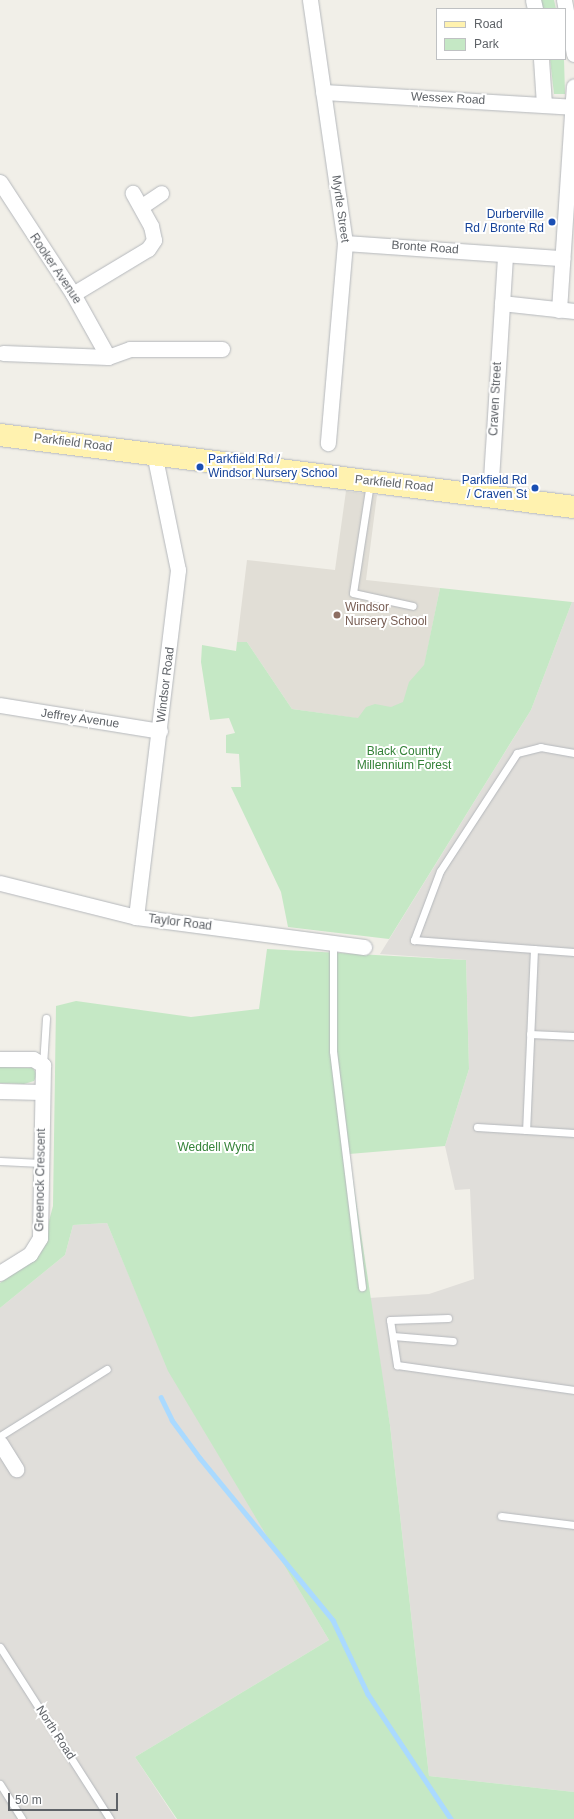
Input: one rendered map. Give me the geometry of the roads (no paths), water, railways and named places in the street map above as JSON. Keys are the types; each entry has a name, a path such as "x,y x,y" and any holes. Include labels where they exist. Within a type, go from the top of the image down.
{"main road":[{"name":"Parkfield Road","path":"0,435 370,481 490,494 574,507"}],"street":[{"name":"Myrtle Street","path":"310,0 345,243 328,443"},
{"path":"566,11 574,54"},
{"path":"541,60 544,104"},
{"path":"502,303 567,310 562,258 574,88"},
{"name":"Wessex Road","path":"323,92 544,104 573,107"},
{"name":"Rooker Avenue","path":"0,182 73,294 108,357"},
{"path":"73,294 148,249 154,240 142,206 133,193"},
{"path":"142,206 162,193"},
{"name":"Bronte Road","path":"345,243 562,258"},
{"name":"Craven Street","path":"490,494 504,254"},
{"path":"3,353 108,357 130,348 222,350"},
{"name":"Windsor Road","path":"136,917 160,731 178,570 154,453"},
{"name":"Jeffrey Avenue","path":"0,705 160,731"},
{"name":"Taylor Road","path":"0,883 136,917 364,947"},
{"path":"0,1059 33,1059 42,1065"},
{"name":"Greenock Crescent","path":"1,1270 30,1254 38,1243 41,1163 42,1065"},
{"path":"0,1091 42,1092"},
{"path":"0,1443 16,1469"}],"lane":[{"path":"370,481 353,594 413,606"},
{"path":"574,753 541,747 517,753 440,871 414,940 574,952"},
{"path":"333,943 333,1051 362,1287"},
{"path":"526,1130 534,949"},
{"path":"42,1065 46,1018"},
{"path":"530,1034 574,1036"},
{"path":"477,1127 574,1133"},
{"path":"0,1161 41,1163"},
{"path":"448,1318 390,1320 397,1365 574,1390"},
{"path":"393,1336 453,1341"},
{"path":"0,1436 107,1369"},
{"path":"501,1516 574,1526"},
{"name":"North Road","path":"0,1647 110,1819"},
{"path":"0,1784 22,1819"}],"waterway":[{"path":"161,1397 172,1420 200,1458 333,1620 368,1694 451,1819"}],"place":[{"name":"Durberville Rd / Bronte Rd","path":"552,222"},
{"name":"Parkfield Rd / Windsor Nursery School","path":"200,467"},
{"name":"Parkfield Rd / Craven St","path":"535,488"},
{"name":"Windsor Nursery School","path":"337,615"}],"park label":[{"name":"Black Country Millennium Forest","path":"404,759"},
{"name":"Weddell Wynd","path":"216,1148"}]}
